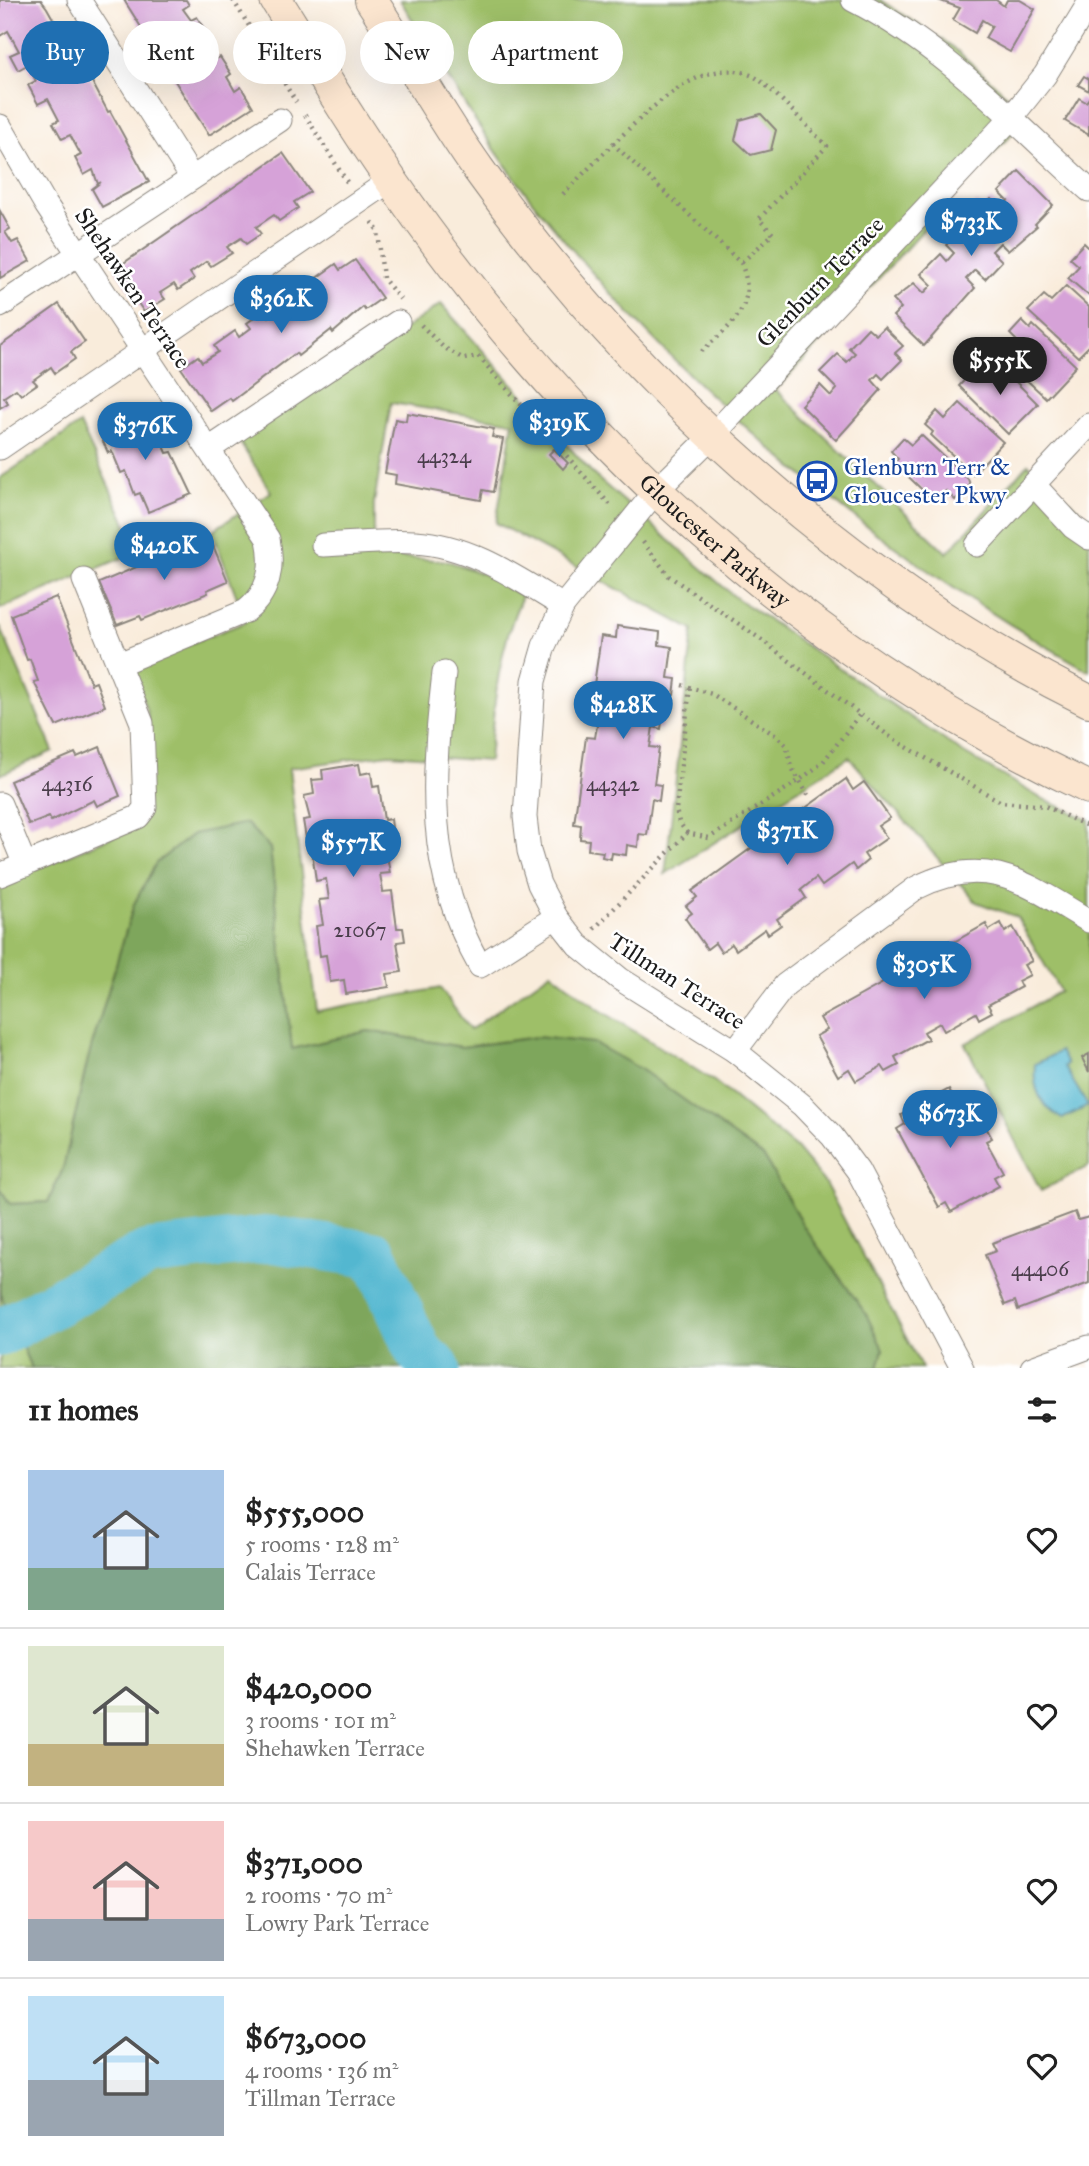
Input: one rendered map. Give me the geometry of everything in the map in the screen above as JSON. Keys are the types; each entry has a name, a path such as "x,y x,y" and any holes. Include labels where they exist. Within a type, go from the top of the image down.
{"main road":[{"name":"Gloucester Parkway","path":"276,0 391,180 475,292 545,378 655,492 719,550 869,663 1025,758 1089,788"},
{"path":"371,0 472,160 527,232 589,309 712,436 801,512 891,580 964,630 1042,678 1089,701"}],"street":[{"path":"79,0 192,178"},
{"path":"853,0 893,20 933,48 1089,190"},
{"name":"Glenburn Terrace","path":"655,492 712,436 1010,119 1045,75 1089,3"},
{"path":"0,306 280,120"},
{"name":"Shehawken Terrace","path":"0,126 79,254 268,539 271,554 267,586 259,601 246,611 119,664"},
{"path":"0,447 144,352 391,180"},
{"path":"209,449 398,322"},
{"path":"977,545 1089,425"},
{"path":"1034,485 1073,527 1089,538"},
{"name":"Tillman Terrace","path":"655,492 563,606 544,646 534,681 525,817 529,851 539,884 556,917 578,945 620,979 735,1051 802,1105 832,1136 858,1171 962,1368"},
{"path":"323,545 405,542 455,550 508,572 563,606"},
{"path":"0,875 138,817 145,808 142,723 84,580"},
{"path":"444,673 435,820 440,865 456,918 480,966 556,917"},
{"path":"0,804 25,865"},
{"path":"735,1051 785,985 916,888 936,878 963,871 992,872 1019,880 1089,921"},
{"path":"1032,1368 1089,1347"}],"path":[{"path":"562,194 663,97 725,69 754,76 827,146 759,219 773,234 741,263"},
{"path":"612,144 741,263 748,280 747,299 733,324 698,355"},
{"path":"682,685 712,694 778,737 786,745 792,768 808,795"},
{"path":"690,686 676,810 678,822 687,833 709,838 800,780 823,762 861,713"},
{"path":"578,945 687,833"}],"green space":[{"path":"400,0 880,0 953,47 1029,115 776,390 947,553 1028,464 1089,519 1089,671 1011,625 861,522 790,466 722,406 657,343 595,276 500,158 452,84 454,21 413,21"},
{"path":"441,304 595,476 735,597 962,752 1039,797 1089,820 1089,1166 1041,1191 965,1044 1060,991 1017,917 976,902 849,757 665,874 693,630 496,523 513,422 391,403 374,503 374,555 448,561 483,574 522,596 502,657 489,761 389,754 289,768 317,1011 440,988 470,1030 551,972 597,1008 714,1081 796,1148 825,1183 922,1368 878,1368 883,1349 804,1227 764,1157 642,1070 594,1044 537,1037 462,1047 368,1031 292,1049 270,848 134,904 88,1059 63,1169 48,1202 9,1204 0,1188 0,884 142,824 148,716 133,666 246,622 212,531 271,492 239,441"},
{"path":"80,424 139,551 0,609 0,478"},
{"path":"0,626 53,751 0,775"},
{"path":"246,823 270,848 292,1049 368,1031 462,1047 537,1037 594,1043 642,1070 764,1157 804,1227 866,1314 883,1349 878,1368 31,1368 0,1293 0,1188 10,1204 48,1202 63,1169 88,1059 134,904 156,863 193,834"},
{"path":"0,1293 31,1368 0,1368"}],"water":[{"path":"1060,1051 1067,1064 1064,1066 1088,1106 1062,1119 1048,1108 1039,1096 1034,1073 1035,1064"}],"building":[{"path":"0,0 41,0 54,21 21,21 21,68 18,70 10,55 19,51 8,31 0,36"},
{"path":"124,0 186,0 189,5 183,9 191,20 197,17 199,21 137,21"},
{"path":"938,0 996,0 1004,6 1007,0 1020,0 1035,9 1010,52 985,38 992,26 982,20 975,33 953,20 960,8"},
{"path":"220,57 231,74 227,77 235,91 241,87 253,107 209,135 177,84 219,84"},
{"path":"1084,76 1089,79 1089,91 1078,85"},
{"path":"93,84 149,182 102,207 92,189 101,182 98,184 93,170 84,175 75,158 81,155 70,135 62,139 53,123 59,120 48,99 38,104 28,85"},
{"path":"1079,98 1086,102 1089,98 1089,135 1065,121"},
{"path":"761,114 776,130 771,150 751,155 735,140 740,120"},
{"path":"283,153 310,192 294,202 298,208 279,221 274,215 256,227 261,234 246,244 241,238 227,247 232,253 211,266 207,261 190,273 194,279 178,290 174,284 160,293 165,299 144,312 115,269"},
{"path":"1019,171 1053,205 1035,224 1037,226 1008,251 1000,243 992,251 1002,261 985,279 975,270 966,279 975,288 924,346 893,316 901,308 893,300 914,283 924,293 932,285 921,274 941,254 947,261 954,253 946,245 965,227 971,232 979,225 967,213 977,202 983,208 991,199 1000,209 1008,201 999,192"},
{"path":"0,211 10,229 5,232 12,243 18,240 30,261 0,278"},
{"path":"1084,243 1089,248 1089,296 1068,278 1079,266 1070,258"},
{"path":"355,260 382,298 365,310 363,307 333,333 331,330 298,356 296,353 232,401 230,398 211,411 181,368 198,356 202,362 218,352 214,346 235,331 239,337 251,328 247,323 264,311 269,317 285,306 281,300 298,288 303,295 319,284 315,279 336,264 340,270"},
{"path":"1066,286 1089,307 1089,346 1078,357 1028,311 1044,295 1051,301"},
{"path":"59,304 85,342 71,352 75,359 55,373 51,367 33,380 37,384 21,395 16,389 4,397 8,403 0,408 0,346"},
{"path":"1022,321 1030,329 1033,325 1076,366 1046,398 1003,358 1018,342 1010,334"},
{"path":"884,327 903,346 895,353 902,360 883,379 878,374 872,380 881,390 836,440 801,405 820,385 831,396 837,389 820,372 838,354 847,362 855,353 849,348 868,328 876,335"},
{"path":"996,362 1038,404 1008,434 959,386 971,373 978,380"},
{"path":"960,403 1003,442 973,474 931,435 933,432 925,425 937,411 945,419"},
{"path":"142,412 151,435 158,432 167,453 172,452 192,494 148,512 140,493 135,495 126,471 121,473 112,451 108,453 98,430"},
{"path":"407,413 494,429 492,437 503,439 493,492 483,490 481,500 395,484 396,475 385,473 395,419 406,421"},
{"path":"921,435 968,479 970,485 955,500 946,491 935,502 894,463 898,459 891,451 903,438 911,445"},
{"path":"554,449 568,463 563,469 549,454"},
{"path":"209,536 228,581 207,590 208,593 142,620 140,616 117,625 99,583"},
{"path":"56,597 91,684 96,682 105,706 56,726 34,682 38,681 30,659 27,660 11,615"},
{"path":"617,626 660,632 659,645 672,647 668,678 676,679 674,695 666,694 661,729 653,727 650,747 659,748 654,784 661,785 659,801 652,799 647,835 639,834 638,847 627,845 626,855 612,853 611,859 602,857 603,852 588,850 589,840 580,839 581,825 574,824 586,737 595,738 598,720 589,719 601,636 616,638"},
{"path":"100,747 120,796 97,806 94,800 51,821 49,817 29,825 10,781 75,753 77,757"},
{"path":"359,764 361,774 371,772 373,787 379,786 384,820 391,819 393,836 384,837 390,873 380,874 383,892 392,891 397,928 403,928 405,941 397,942 402,972 387,974 389,987 346,994 344,980 330,982 326,955 320,956 316,926 323,925 319,900 329,899 326,879 316,881 312,851 308,851 303,820 310,819 304,796 314,794 312,780 323,779 322,770"},
{"path":"846,779 853,790 864,782 890,818 878,826 887,838 864,854 868,860 856,870 852,864 822,886 816,878 801,890 806,898 777,919 781,925 768,934 765,929 736,950 732,944 721,952 715,943 707,949 685,918 692,913 686,906 697,897 692,891 764,839 769,847 785,835 779,827"},
{"path":"1001,923 1005,932 1013,927 1032,961 1024,965 1030,975 1018,981 1021,987 988,1005 992,1012 979,1019 976,1013 944,1031 940,1023 924,1032 928,1039 895,1057 899,1065 886,1072 882,1066 856,1081 849,1069 838,1076 816,1036 827,1030 820,1018 892,978 896,985 912,976 908,968 986,924 989,930"},
{"path":"1089,1054 1089,1072 1082,1058"},
{"path":"949,1089 954,1099 961,1095 979,1127 984,1124 992,1138 986,1141 1003,1172 994,1177 999,1186 951,1212 946,1203 939,1207 897,1129 905,1124 901,1115"},
{"path":"1075,1212 1078,1220 1089,1217 1089,1283 1018,1310 1015,1301 1005,1305 985,1255 996,1251 992,1243"}],"waterway":[{"path":"0,1333 148,1253 270,1239 374,1255 418,1351 437,1368"}],"place":[{"name":"Glenburn Terr & Gloucester Pkwy","path":"817,481"}]}
